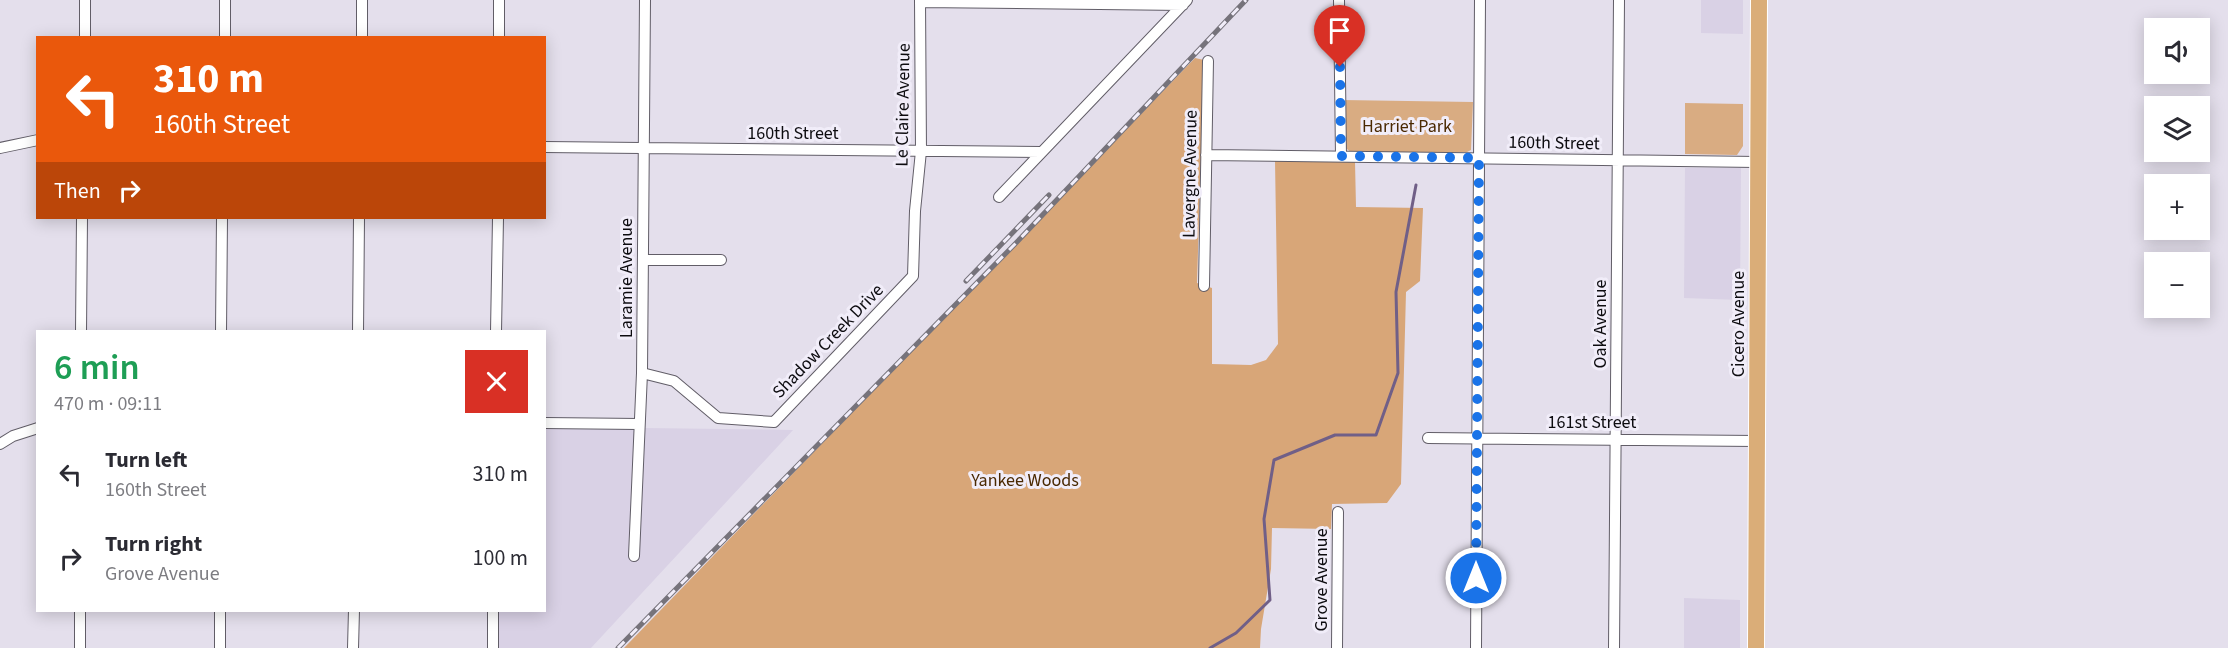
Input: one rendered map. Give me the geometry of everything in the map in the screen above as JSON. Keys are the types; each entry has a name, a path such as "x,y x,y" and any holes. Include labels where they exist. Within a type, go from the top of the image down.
{"main road":[{"name":"Cicero Avenue","path":"1756,648 1759,0"}],"street":[{"path":"85,0 85,36"},
{"path":"225,0 225,36"},
{"path":"362,0 362,36"},
{"path":"499,0 499,36"},
{"name":"Laramie Avenue","path":"634,556 642,373 645,0"},
{"path":"1339,0 1341,156"},
{"path":"1476,648 1480,0"},
{"name":"Oak Avenue","path":"1614,648 1619,0"},
{"path":"920,1 1185,2"},
{"name":"Le Claire Avenue","path":"915,211 921,151 920,1"},
{"path":"999,196 1185,2"},
{"name":"Lavergne Avenue","path":"1204,286 1208,62"},
{"path":"0,148 36,141"},
{"name":"160th Street","path":"546,147 1041,152"},
{"name":"160th Street","path":"1206,155 1757,162"},
{"name":"Shadow Creek Drive","path":"642,373 674,381 718,418 774,422 914,276 915,211"},
{"path":"81,330 82,219"},
{"path":"221,330 222,219"},
{"path":"358,330 359,219"},
{"path":"496,330 498,219"},
{"path":"643,260 721,260"},
{"path":"546,423 639,424"},
{"path":"0,444 13,436 36,429"},
{"name":"161st Street","path":"1428,438 1757,441"},
{"name":"Grove Avenue","path":"1337,648 1338,512"},
{"path":"80,612 80,648"},
{"path":"220,612 220,648"},
{"path":"353,648 354,612"},
{"path":"493,612 493,648"}],"shaded area":[{"path":"1701,0 1743,0 1743,34 1701,33"},
{"path":"1685,168 1741,168 1740,300 1684,298"},
{"path":"546,427 793,430 591,648 497,648 498,612 546,612"},
{"path":"1684,598 1740,600 1740,648 1684,648"}],"green space":[{"name":"Yankee Woods","path":"1195,58 1204,60 1197,283 1212,288 1212,364 1251,365 1266,360 1278,344 1275,161 1355,162 1356,207 1423,208 1420,281 1406,292 1401,484 1387,503 1332,504 1331,529 1272,528 1271,569 1260,648 624,648"},
{"name":"Harriet Park","path":"1342,100 1473,102 1471,150 1467,152 1351,152 1344,147"},
{"path":"1685,103 1743,104 1743,146 1737,155 1685,154"}],"waterway":[{"path":"1210,648 1236,633 1270,600 1264,519 1274,460 1335,435 1376,435 1398,373 1396,292 1416,185"}],"railway":[{"path":"618,648 1015,244 1246,0"},
{"path":"966,281 1049,195"}],"route":[{"path":"1340,67 1341,156 1479,158 1476,578"}]}
